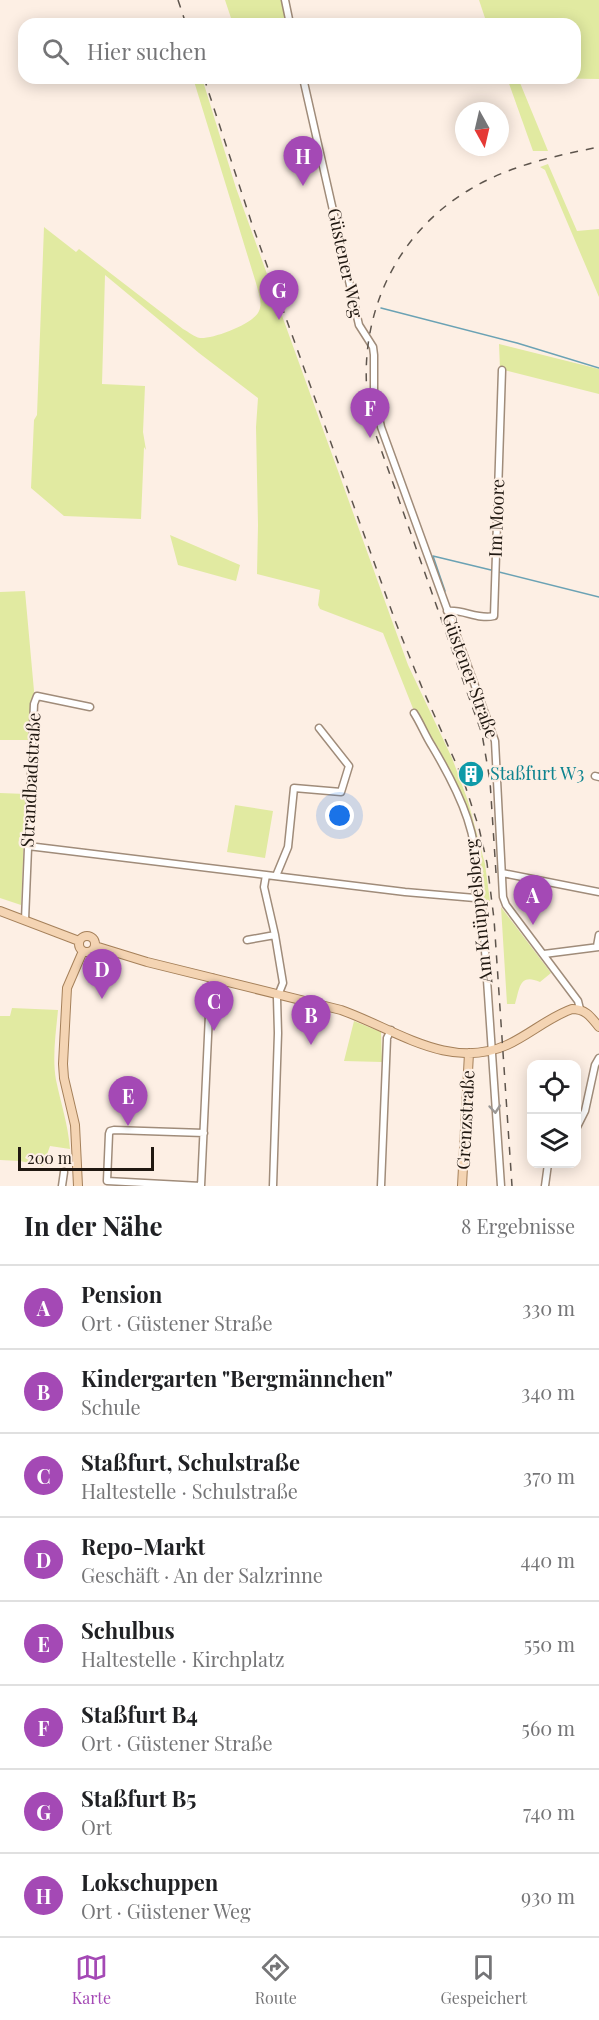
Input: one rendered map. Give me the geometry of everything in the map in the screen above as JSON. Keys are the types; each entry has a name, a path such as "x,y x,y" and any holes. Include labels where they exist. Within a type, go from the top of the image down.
{"main road":[{"path":"0,911 79,942"},
{"path":"79,942 85,936 90,936 95,946"},
{"path":"79,942 83,951"},
{"path":"95,946 147,962 341,1010 432,1048 469,1053 508,1045 568,1010 580,1010"},
{"path":"83,951 90,951 95,946"},
{"path":"78,1186 75,1125 63,1078 63,1064 67,988 83,951"},
{"name":"Güstener Straße","path":"580,1010 589,1014 599,1028"},
{"name":"Grenzstraße","path":"462,1186 469,1053"}],"street":[{"path":"285,0 289,18"},
{"name":"Güstener Weg","path":"304,84 358,325 368,340"},
{"name":"Güstener Straße","path":"368,340 375,355 374,394 381,427 495,741 503,897 506,905 578,1001 580,1010"},
{"name":"Im Moore","path":"447,610 457,609 486,618 494,616 502,370"},
{"name":"Strandbadstraße","path":"25,920 34,704 37,696 90,707"},
{"name":"Am Knüppelsberg","path":"414,713 453,780 463,804 475,852 477,870 475,898 482,906 501,1186"},
{"path":"276,876 288,847 294,788 341,792 349,765 319,728"},
{"path":"28,846 405,892 475,898"},
{"path":"502,873 599,892"},
{"path":"266,875 264,887 276,934 283,983 278,995 273,1186"},
{"path":"247,940 276,934"},
{"path":"544,954 598,947 599,935"},
{"path":"204,1133 110,1131 107,1184 201,1186 204,1133 210,993 213,978"},
{"path":"381,1186 387,1038 391,1030"},
{"path":"581,1121 595,1065 599,1058"},
{"path":"546,1186 548,1168"},
{"path":"63,1186 64,1172"}],"green space":[{"path":"225,0 285,0 289,18 231,18"},
{"path":"479,0 599,0 599,79 581,79 581,18 485,18"},
{"path":"195,84 204,84 236,188 408,665 452,758 468,801 485,864 490,901 483,901 478,893 479,871 464,803 438,747 433,745 418,711 414,711 383,633 320,609 318,605 320,590 257,574 256,427 258,398 199,353 105,275 102,384 145,386 143,432 146,450 144,447 141,519 64,516 31,488 34,420 37,415 44,227 76,252 79,249 183,329 200,338 233,330 256,316 260,308 260,301"},
{"path":"509,84 520,84 548,151 533,151"},
{"path":"548,164 577,231 599,229 599,297 545,170 540,167"},
{"path":"499,344 599,369 599,394 500,369"},
{"path":"170,535 240,565 236,581 178,565"},
{"path":"25,591 34,691 29,740 0,740 0,592"},
{"path":"0,793 26,794 21,905 0,898"},
{"path":"235,805 273,811 265,858 227,852"},
{"path":"501,907 551,973 540,982 528,979 524,981 515,1004 507,1004"},
{"path":"12,1008 58,1010 54,1062 70,1149 50,1146 43,1166 0,1160 0,1016 10,1016"},
{"path":"354,1021 381,1032 382,1062 344,1061"}],"waterway":[{"path":"381,308 517,343 599,368"},
{"path":"445,591 433,556 491,570"},
{"path":"499,572 599,597"}],"railway":[{"path":"178,0 184,18"},
{"path":"206,84 252,224 396,623 463,779 479,828 487,863 494,919 512,1186"},
{"path":"496,873 490,781 482,734 372,424 367,390 367,356 372,323 382,291 397,261 417,234 441,210 469,190 499,174 548,158 599,147"}],"place":[{"name":"Lokschuppen","path":"303,186"},
{"name":"Staßfurt B5","path":"279,320"},
{"name":"Staßfurt B4","path":"370,438"},
{"name":"Staßfurt W3","path":"471,774"},
{"name":"Pension","path":"533,925"},
{"name":"Repo-Markt","path":"102,999"},
{"name":"Staßfurt, Schulstraße","path":"214,1031"},
{"name":"Kindergarten \"Bergmännchen\"","path":"311,1045"},
{"name":"Schulbus","path":"128,1126"}]}
